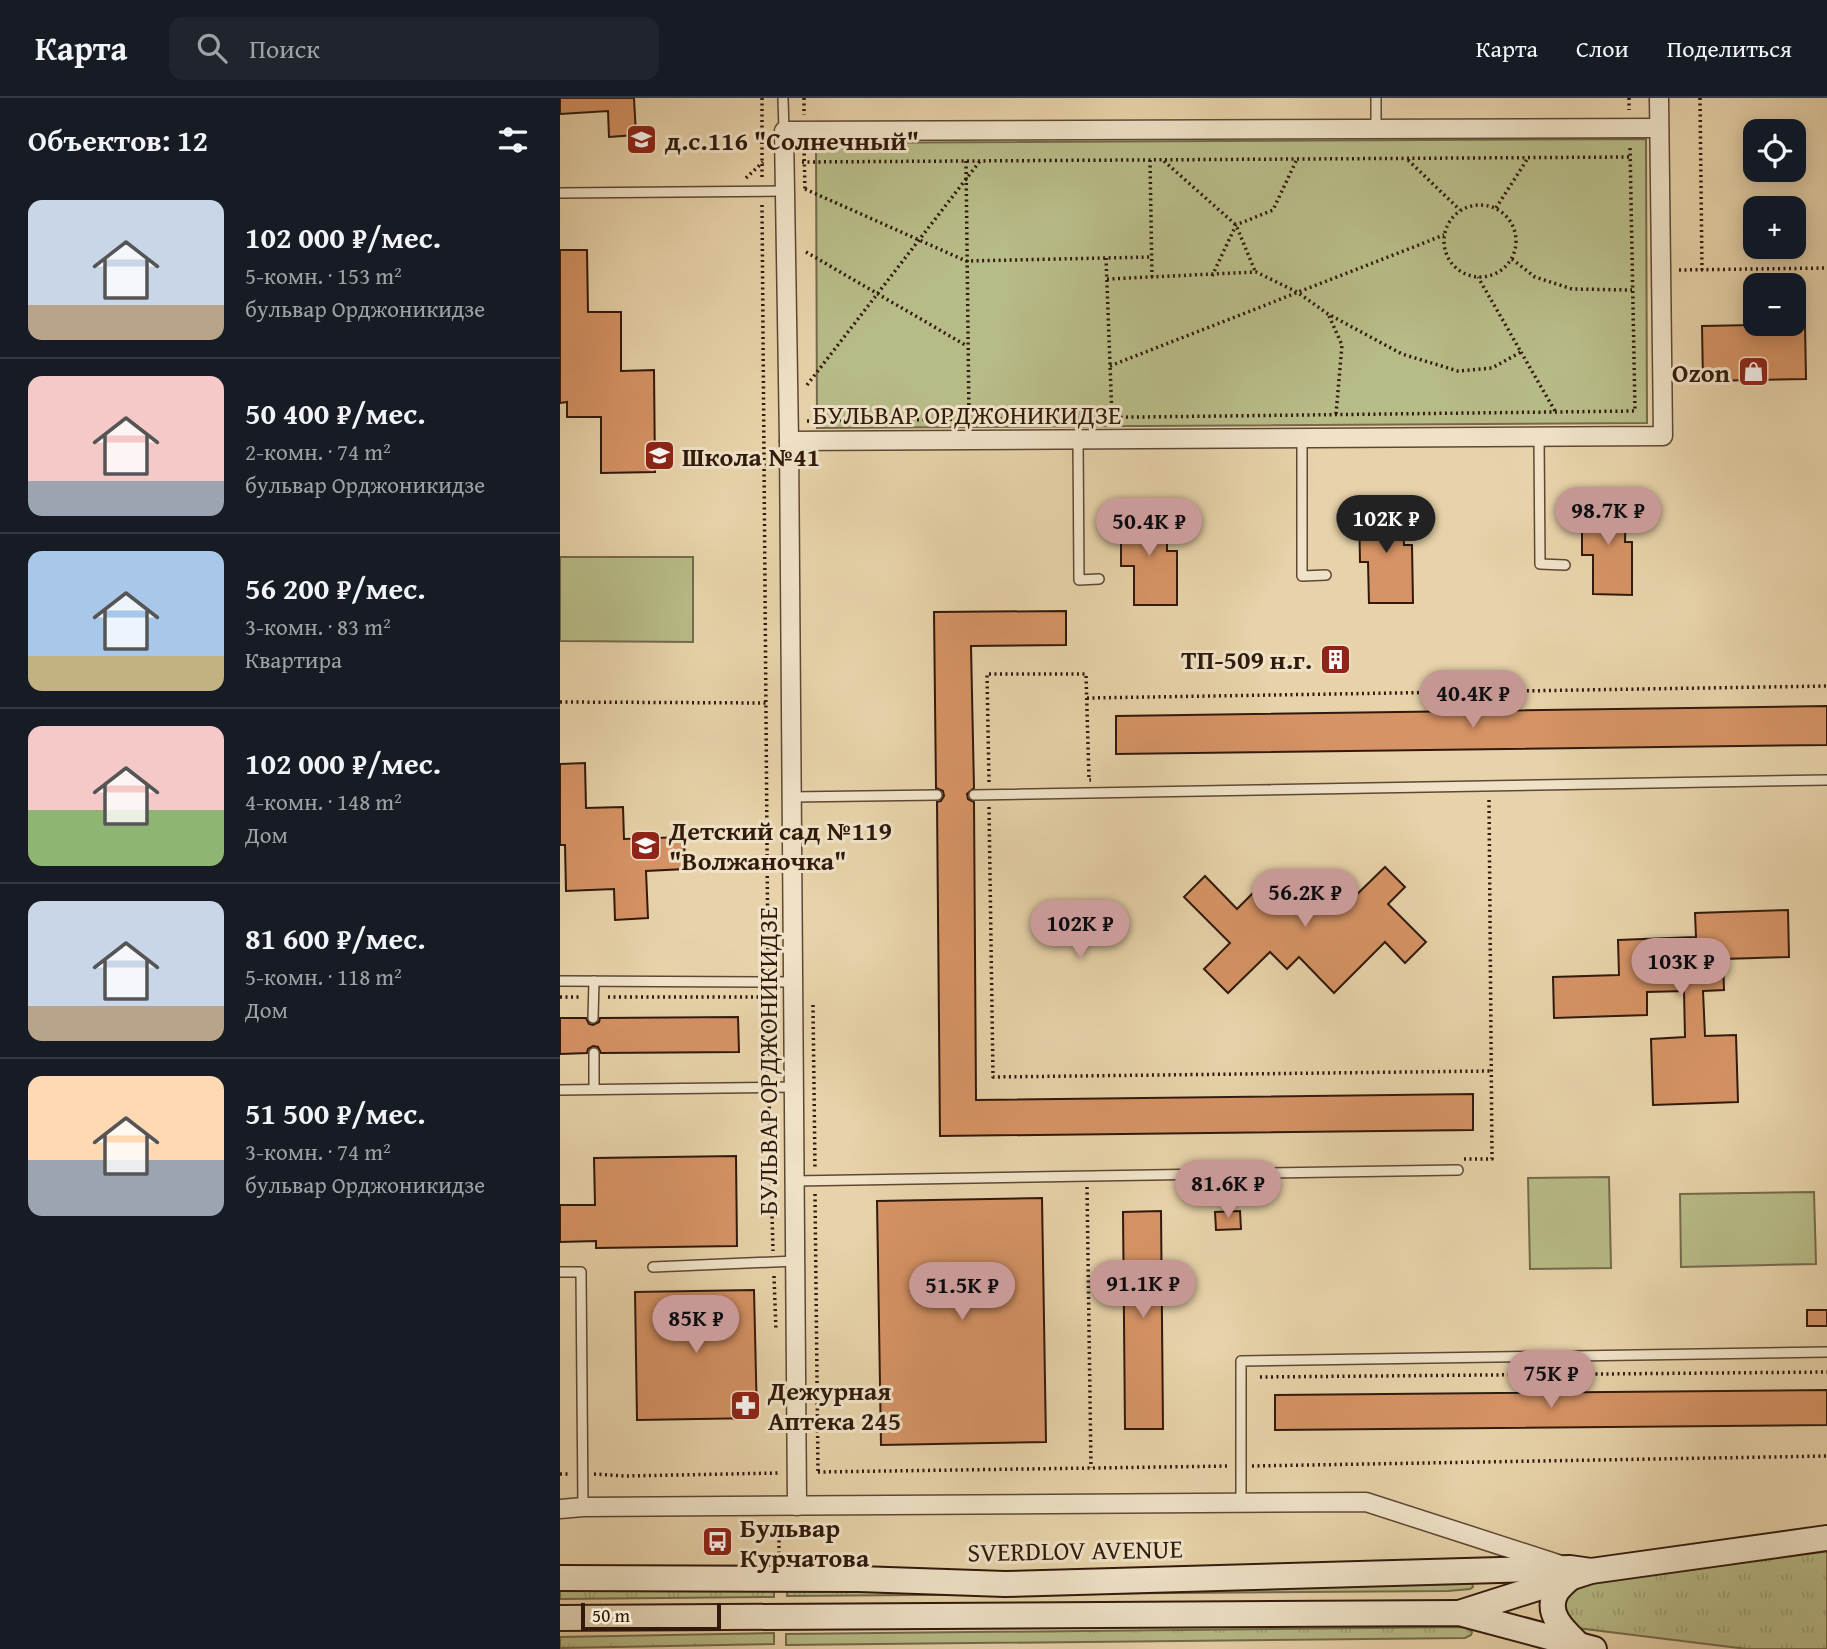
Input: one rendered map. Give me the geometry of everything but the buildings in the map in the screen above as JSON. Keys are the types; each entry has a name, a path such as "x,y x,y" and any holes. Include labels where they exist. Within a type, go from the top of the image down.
{"main road":[{"name":"SVERDLOV AVENUE","path":"560,1578 845,1579 1005,1584 1578,1572 1827,1538"},
{"name":"SVERDLOV AVENUE","path":"1459,1613 1578,1572"},
{"path":"1578,1572 1556,1592 1554,1609 1556,1623 1587,1648"},
{"name":"SVERDLOV AVENUE","path":"560,1618 1459,1613 1587,1648"},
{"path":"1555,1649 1587,1648"}],"street":[{"name":"БУЛЬВАР ОРДЖОНИКИДЗЕ","path":"797,1506 789,441 1663,436 1659,98"},
{"path":"789,441 784,131 1659,128"},
{"path":"560,1509 1366,1502 1578,1572"}],"lane":[{"path":"783,98 784,131"},
{"path":"1376,98 1376,129"},
{"path":"560,193 785,191"},
{"path":"1302,438 1302,576 1326,575"},
{"path":"1539,438 1540,564 1565,565"},
{"path":"1078,439 1079,580 1099,579"},
{"path":"974,795 1827,780"},
{"path":"792,797 937,795"},
{"path":"560,981 793,982"},
{"path":"593,1018 594,981"},
{"path":"594,1053 594,1089"},
{"path":"560,1090 794,1087"},
{"path":"794,1181 1458,1171"},
{"path":"653,1267 795,1261"},
{"path":"560,1272 581,1272 583,1507"},
{"path":"1241,1503 1241,1361 1827,1352"}],"path":[{"path":"762,98 768,998 774,1252"},
{"path":"804,98 804,118"},
{"path":"807,421 1635,411 1629,98"},
{"path":"1700,98 1702,270"},
{"path":"1496,208 1528,158"},
{"path":"762,162 1630,158"},
{"path":"1212,276 1236,225 1273,210 1297,159"},
{"path":"1406,159 1460,210"},
{"path":"1150,160 1152,278"},
{"path":"1162,160 1236,225 1255,272"},
{"path":"966,161 969,419"},
{"path":"807,385 981,161"},
{"path":"805,189 966,261 1151,257"},
{"path":"1484,204 1496,208 1513,224 1517,236 1516,248 1512,259 1498,273 1478,277 1466,274 1456,268 1448,258 1444,235 1447,225 1460,210 1484,204"},
{"path":"1110,366 1444,235"},
{"path":"806,252 968,347"},
{"path":"1106,258 1112,417"},
{"path":"1512,259 1535,277 1572,289 1632,290"},
{"path":"1632,271 1827,268"},
{"path":"1107,279 1255,272 1297,292 1328,314 1402,354 1458,371 1492,368 1521,352"},
{"path":"1478,277 1556,412"},
{"path":"1328,314 1342,345 1336,414"},
{"path":"1089,780 1086,674 987,674 993,1077 1491,1071"},
{"path":"1087,698 1827,686"},
{"path":"560,702 766,703"},
{"path":"1489,786 1492,1159"},
{"path":"560,997 768,998"},
{"path":"1086,1178 1091,1468"},
{"path":"774,1266 776,1335"},
{"path":"1260,1377 1827,1372"},
{"path":"560,1474 625,1476 1827,1456"}],"green space":[{"path":"1646,139 1647,423 817,428 816,143"},
{"path":"560,557 693,557 693,642 560,641"},
{"path":"1609,1177 1611,1268 1530,1269 1528,1178"},
{"path":"1814,1192 1816,1264 1681,1267 1680,1194"},
{"path":"1827,1549 1827,1649 1747,1649 1577,1628 1560,1602 1575,1585"},
{"path":"1472,1581 1473,1587 1470,1589 1448,1591 787,1596 788,1585"},
{"path":"774,1586 774,1597 560,1599 560,1588"},
{"path":"1466,1627 1472,1632 1465,1638 786,1645 786,1634"},
{"path":"774,1633 774,1644 560,1648 560,1637"}],"place":[{"name":"д.с.116 \"Солнечный\"","path":"642,140"},
{"name":"Ozon","path":"1753,372"},
{"name":"Школа №41","path":"659,456"},
{"name":"ТП-509 н.г.","path":"1335,659"},
{"name":"Детский сад №119 \"Волжаночка\"","path":"646,845"},
{"name":"Дежурная Аптека 245","path":"745,1405"},
{"name":"Бульвар Курчатова","path":"717,1542"}]}
